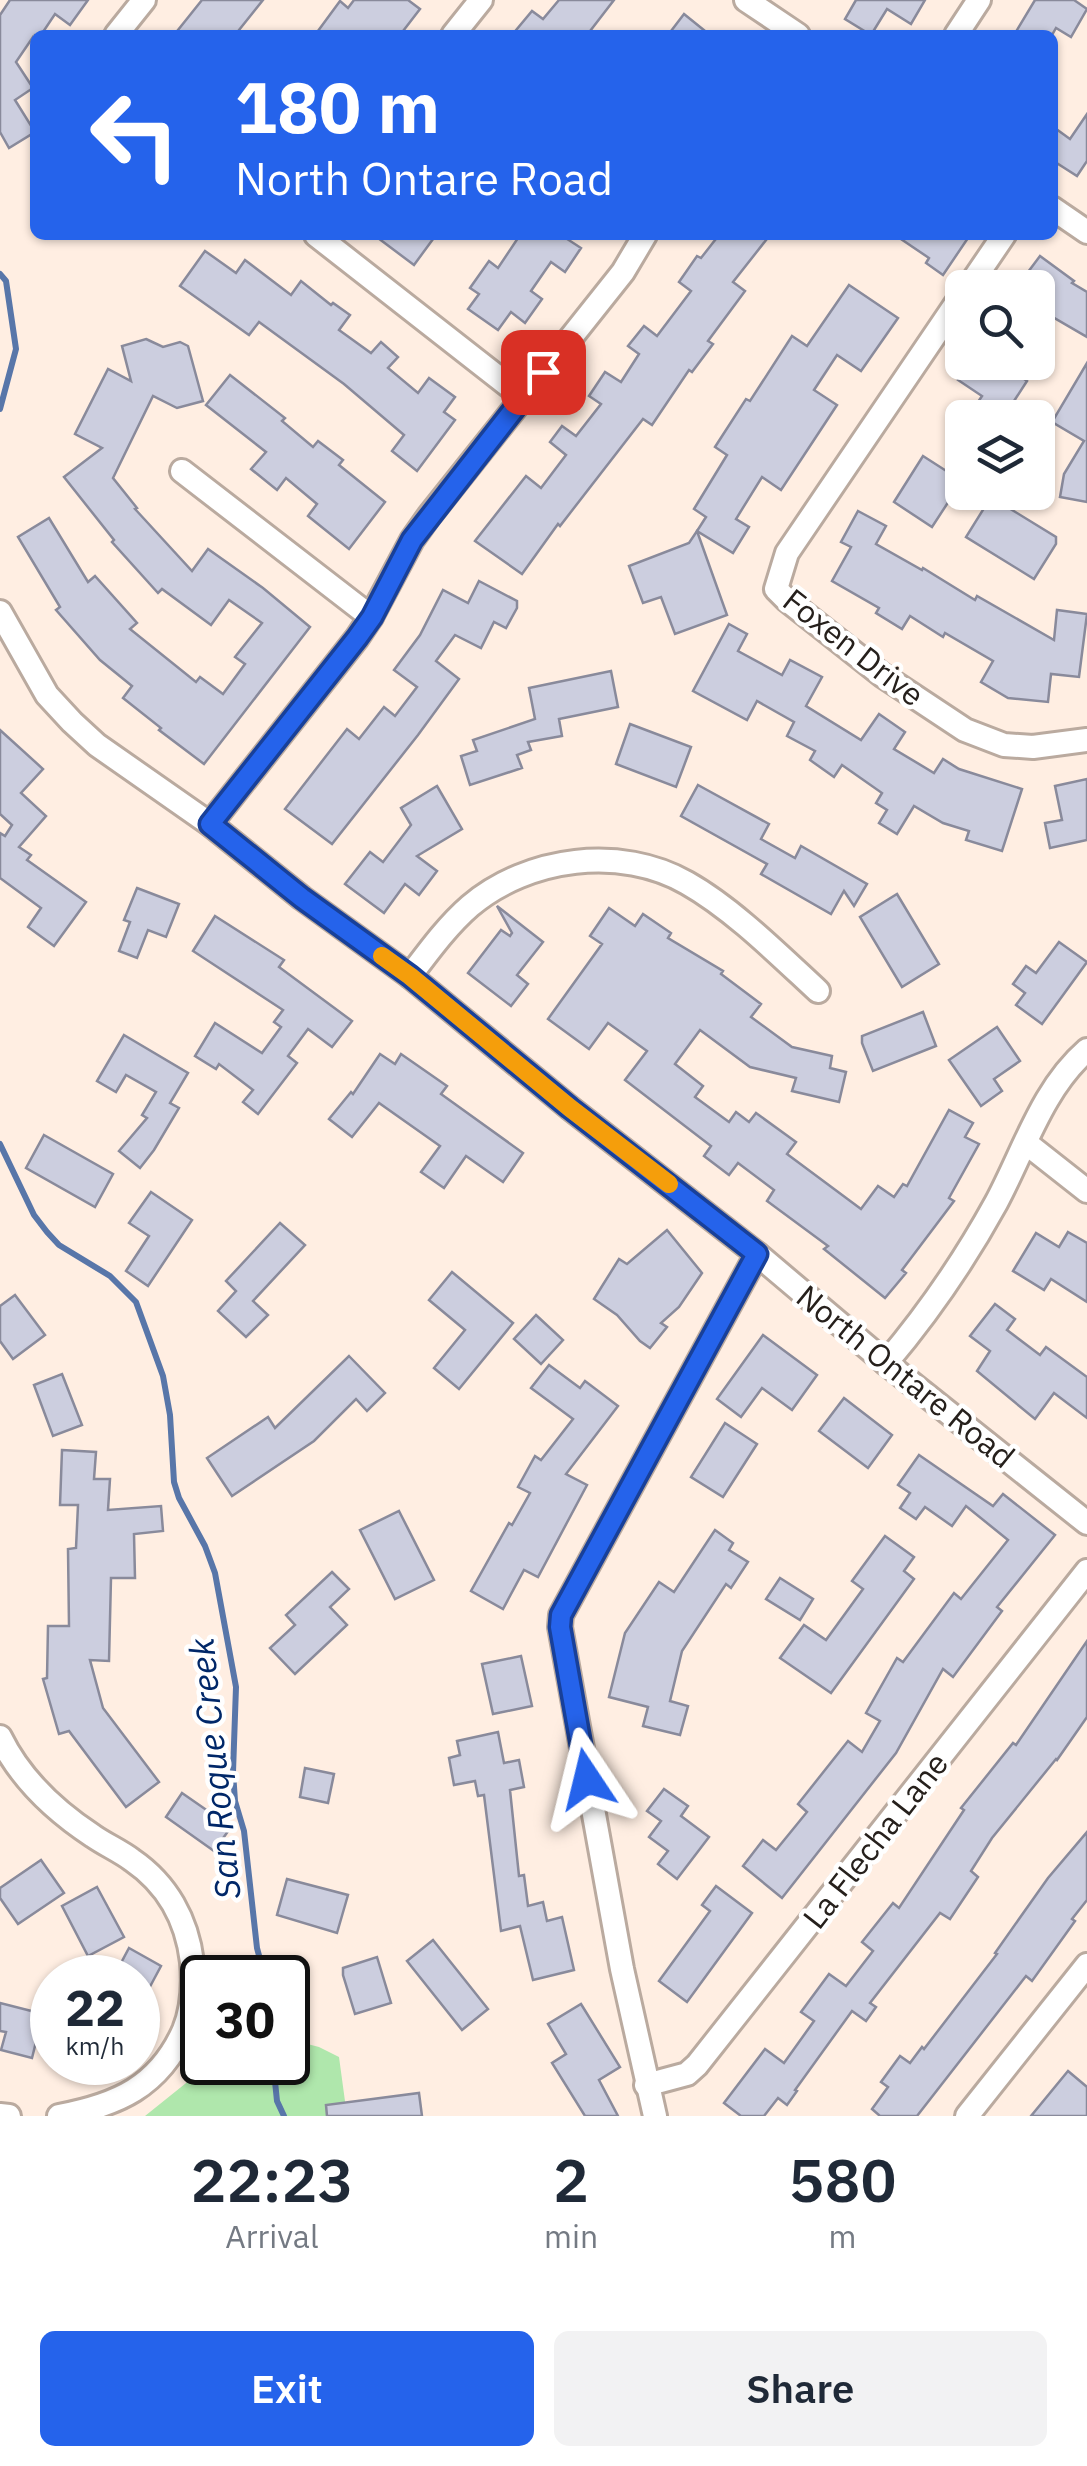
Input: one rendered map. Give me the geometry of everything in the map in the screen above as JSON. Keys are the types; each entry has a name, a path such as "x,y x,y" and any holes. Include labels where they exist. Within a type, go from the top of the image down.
{"street":[{"path":"120,30 144,0"},
{"path":"457,30 481,0"},
{"path":"746,0 771,27"},
{"path":"959,30 980,0"},
{"path":"1058,212 1087,232"},
{"path":"322,240 523,398"},
{"path":"210,824 357,638 412,540 623,272 643,240"},
{"path":"980,270 1001,240"},
{"name":"Foxen Drive","path":"945,320 788,553 776,588 882,675 965,730 991,742 1018,746 1087,740"},
{"path":"182,472 372,617"},
{"name":"North Ontare Road","path":"0,612 47,696 98,745 210,824 302,898 410,976 1087,1523"},
{"path":"410,976 448,927 472,904 500,886 552,866 607,861 640,865 687,883 766,943 818,991"},
{"path":"886,1363 966,1258 1045,1102 1087,1050"},
{"path":"1026,1144 1087,1191"},
{"path":"655,2116 622,1969 560,1627 561,1615 757,1254"},
{"name":"La Flecha Lane","path":"646,2085 688,2074 696,2065 1087,1571"},
{"path":"0,1737 25,1777 51,1803 156,1880 180,1915 190,1942 191,2008 177,2045 162,2067 120,2099 58,2116"},
{"path":"967,2116 1087,1965"},
{"path":"0,2115 9,2116"}],"green space":[{"path":"310,2045 339,2057 347,2116 145,2116 184,2085 310,2085"}],"building":[{"path":"10,0 88,0 70,25 55,14 44,30 30,30 30,41 16,62 30,90 15,100 30,124 30,135 9,148 0,132 0,15"},
{"path":"202,0 263,0 239,30 178,30"},
{"path":"354,0 408,0 420,9 404,30 319,30 340,1 348,8"},
{"path":"559,0 614,0 591,30 516,30 532,11 543,19"},
{"path":"856,0 925,0 911,24 887,9 874,30 863,30 845,19"},
{"path":"1035,0 1074,0 1087,9 1071,37 1056,28 1017,30"},
{"path":"684,14 704,30 672,30"},
{"path":"1087,114 1087,161 1077,176 1058,164 1058,130 1070,139"},
{"path":"381,240 432,240 414,265"},
{"path":"517,240 569,240 581,248 565,272 551,262 531,291 542,299 525,323 511,312 498,330 468,309 479,294 470,288 489,261 498,268"},
{"path":"715,240 766,240 733,282 745,291 708,341 713,344 692,372 689,370 652,425 643,419 522,574 475,541 526,476 541,488 566,455 550,442 562,426 576,436 601,404 589,396 605,372 621,382 639,354 628,346 644,326 657,336 691,291 679,282 697,256 701,258"},
{"path":"902,240 967,240 943,275 926,263 929,258"},
{"path":"205,251 236,273 245,260 291,295 301,281 350,315 339,330 371,353 381,342 398,357 388,368 418,393 429,378 455,397 444,412 455,420 417,471 392,451 404,435 344,384 259,322 249,335 180,286"},
{"path":"1040,256 1087,292 1087,337 1055,318 1055,270 1030,270"},
{"path":"849,285 898,318 861,371 837,355 814,390 837,405 781,490 762,477 736,519 749,527 733,553 697,531 706,517 694,509 727,455 715,447 792,336 807,346"},
{"path":"146,339 163,347 180,342 188,346 203,401 177,408 153,396 113,478 135,509 192,571 208,549 310,627 204,764 123,698 132,686 100,660 56,610 60,607 18,537 49,518 88,582 95,576 137,623 130,629 196,682 200,677 223,694 245,664 235,657 262,623 229,600 211,625 162,589 158,593 112,542 64,477 102,448 75,434 108,369 131,381 122,346"},
{"path":"1087,363 1087,502 1060,497 1064,474 1084,441 1055,424 1055,417"},
{"path":"230,375 285,418 282,421 313,447 318,441 343,460 339,465 385,502 349,549 308,516 317,504 286,478 277,490 251,469 266,452 206,405"},
{"path":"958,380 1027,381 1015,400 979,400 982,396"},
{"path":"923,456 945,470 945,507 932,527 894,502"},
{"path":"983,510 1012,510 1056,537 1056,544 1034,579 966,537"},
{"path":"858,511 886,526 876,544 1054,640 1057,610 1087,614 1079,677 1051,674 1048,702 1008,698 981,682 993,661 910,616 902,629 876,613 879,608 832,581 851,547 841,542"},
{"path":"697,531 727,615 675,634 661,597 643,603 629,566 689,543"},
{"path":"479,581 517,601 506,628 494,622 481,648 455,635 436,661 459,679 332,844 285,809 347,729 359,739 384,707 395,716 417,687 394,670 420,635 443,590 468,603"},
{"path":"729,624 747,634 738,651 782,675 790,660 822,677 806,706 861,740 879,714 905,732 894,749 934,773 943,759 959,769 1022,789 1002,851 966,840 969,831 943,823 914,806 897,834 879,823 887,810 876,803 882,793 842,765 834,777 810,760 815,751 787,736 794,722 757,701 747,720 693,691"},
{"path":"611,671 618,707 559,719 562,736 528,742 531,750 517,755 522,768 470,785 461,756 477,751 473,740 535,719 529,688"},
{"path":"630,724 691,747 676,787 616,764"},
{"path":"0,730 43,769 21,793 46,816 19,847 31,855 27,860 86,902 54,946 28,927 41,908 0,878 0,833 5,836 12,825 0,814"},
{"path":"1087,779 1087,840 1050,848 1045,823 1062,820 1055,786"},
{"path":"698,785 769,824 761,839 795,858 801,846 867,884 854,906 844,891 831,914 761,874 767,864 681,816"},
{"path":"437,786 462,829 417,856 437,871 419,895 405,884 384,913 345,884 370,852 383,862 411,825 401,808"},
{"path":"137,888 179,904 166,937 148,930 137,958 119,951 130,922 124,920"},
{"path":"897,894 939,964 902,987 860,917"},
{"path":"497,906 543,942 517,975 528,984 511,1006 468,973 501,930 510,936 512,933"},
{"path":"609,908 635,926 643,914 671,933 668,938 723,971 721,974 761,1004 751,1017 792,1047 832,1056 830,1068 846,1072 839,1102 792,1091 796,1078 750,1067 700,1030 675,1064 703,1086 695,1097 729,1122 736,1112 749,1122 756,1113 796,1142 787,1154 861,1209 878,1186 894,1197 903,1184 907,1186 949,1110 973,1123 965,1137 979,1144 949,1198 954,1201 885,1298 824,1249 828,1246 767,1201 774,1190 738,1163 729,1175 704,1156 711,1146 625,1080 647,1051 608,1023 589,1049 548,1019 602,944 590,936"},
{"path":"215,916 284,960 279,967 352,1021 332,1047 308,1029 288,1056 297,1063 258,1114 243,1102 253,1090 219,1064 216,1069 195,1056 215,1023 262,1053 281,1027 274,1022 283,1010 193,951"},
{"path":"1059,942 1087,962 1042,1024 1016,1005 1025,993 1013,984 1026,966 1036,973"},
{"path":"923,1012 936,1046 873,1071 862,1036"},
{"path":"997,1027 1020,1061 994,1079 1002,1091 981,1106 949,1060"},
{"path":"124,1035 188,1073 170,1103 179,1108 140,1168 119,1151 147,1118 142,1115 156,1092 126,1075 116,1092 97,1081"},
{"path":"380,1054 395,1064 401,1054 447,1086 441,1094 523,1153 503,1182 466,1156 444,1188 421,1172 440,1146 379,1103 352,1137 329,1119 353,1094"},
{"path":"44,1135 113,1174 95,1207 26,1168"},
{"path":"151,1192 192,1220 148,1286 126,1271 149,1236 129,1223"},
{"path":"280,1223 305,1245 253,1301 268,1315 246,1337 218,1311 236,1291 226,1281"},
{"path":"667,1230 702,1273 679,1307 661,1323 667,1327 650,1348 617,1315 594,1299 619,1259 627,1264"},
{"path":"1068,1232 1087,1243 1087,1302 1051,1279 1044,1290 1013,1271 1036,1233 1059,1247"},
{"path":"452,1272 513,1323 459,1389 434,1368 465,1330 429,1300"},
{"path":"15,1295 45,1335 13,1359 0,1341 0,1306"},
{"path":"995,1304 1015,1319 1007,1330 1040,1355 1046,1347 1087,1377 1087,1418 1054,1393 1035,1419 977,1371 990,1351 970,1336"},
{"path":"536,1315 563,1340 541,1364 514,1339"},
{"path":"763,1335 817,1375 792,1410 762,1388 741,1417 717,1399"},
{"path":"349,1356 385,1393 367,1411 356,1399 314,1441 232,1496 207,1458 268,1417 275,1428"},
{"path":"549,1365 580,1388 585,1381 618,1406 566,1474 587,1485 538,1577 524,1570 503,1609 471,1591 530,1493 518,1487 535,1456 541,1460 573,1419 531,1388"},
{"path":"62,1374 82,1425 53,1436 34,1385"},
{"path":"844,1398 892,1435 868,1468 819,1431"},
{"path":"725,1423 757,1444 723,1497 691,1477"},
{"path":"62,1450 96,1452 94,1479 110,1479 108,1510 161,1506 163,1531 134,1534 135,1578 111,1578 109,1661 90,1660 103,1708 159,1782 126,1807 69,1731 59,1734 43,1679 47,1678 48,1626 69,1626 68,1549 76,1548 78,1505 60,1505"},
{"path":"919,1455 993,1506 1003,1494 1055,1535 997,1607 1002,1611 953,1677 943,1669 896,1753 782,1898 743,1866 763,1840 776,1850 807,1812 798,1804 848,1741 862,1752 880,1721 866,1713 897,1658 903,1662 954,1593 961,1599 1008,1540 966,1506 952,1526 925,1507 916,1519 900,1508 910,1493 898,1485"},
{"path":"399,1511 434,1580 395,1599 360,1530"},
{"path":"715,1530 733,1543 729,1550 748,1562 731,1588 726,1584 682,1651 670,1701 688,1706 680,1735 643,1726 648,1707 609,1697 625,1633 659,1582 674,1592"},
{"path":"885,1536 914,1557 904,1571 914,1579 831,1693 780,1658 804,1625 826,1640 863,1589 852,1581"},
{"path":"332,1572 349,1589 330,1607 347,1625 295,1674 270,1648 295,1625 286,1615"},
{"path":"780,1578 813,1599 800,1620 766,1599"},
{"path":"1087,1641 1087,1717 992,1838 971,1871 978,1877 950,1919 940,1913 870,2003 876,2007 866,2021 852,2011 787,2105 778,2098 764,2116 741,2116 724,2103 765,2049 784,2063 814,2021 801,2012 829,1974 846,1986 873,1951 862,1942 893,1903 899,1908 964,1810 961,1808 1013,1743 1016,1745"},
{"path":"521,1656 532,1706 493,1714 482,1664"},
{"path":"498,1732 504,1763 519,1760 524,1787 510,1790 519,1876 524,1875 528,1906 543,1902 547,1921 562,1917 574,1970 533,1980 520,1926 501,1931 484,1795 478,1796 475,1781 454,1785 449,1758 460,1755 457,1741"},
{"path":"305,1768 334,1774 328,1803 300,1797"},
{"path":"664,1789 688,1806 681,1816 709,1837 677,1879 658,1864 668,1851 649,1837 661,1821 647,1811"},
{"path":"182,1793 231,1827 214,1851 166,1817"},
{"path":"1087,1832 1087,1900 1032,1981 1026,1976 917,2116 880,2116 872,2109 888,2087 881,2082 900,2056 910,2063 924,2049 997,1954 1048,1878"},
{"path":"41,1860 64,1893 18,1924 0,1898 0,1888"},
{"path":"287,1879 348,1895 337,1933 277,1915"},
{"path":"716,1886 752,1913 687,2002 659,1981 710,1911 702,1905"},
{"path":"97,1887 124,1937 87,1955 62,1906"},
{"path":"433,1940 488,2009 462,2030 407,1961"},
{"path":"377,1957 391,2003 355,2014 343,1968"},
{"path":"0,2003 30,2011 30,2057 1,2050 6,2032 0,2031"},
{"path":"581,2004 620,2067 599,2080 618,2116 585,2116 552,2063 566,2054 548,2024"},
{"path":"1068,2071 1087,2087 1087,2116 1031,2116"},
{"path":"419,2093 422,2116 327,2116 326,2105"}],"waterway":[{"name":"San Roque Creek","path":"0,274 6,281 16,349 0,409"},
{"name":"San Roque Creek","path":"0,1144 34,1215 47,1232 59,1245 110,1276 136,1302 163,1376 174,1482 215,1573 236,1687 235,1801 244,1831 259,1955"},
{"name":"San Roque Creek","path":"275,2085 284,2116"}],"slow traffic":[{"path":"382,956 669,1184"}],"route":[{"path":"543,372 412,540 357,638 210,824 302,898 410,976 757,1254 561,1615 587,1779"}]}
